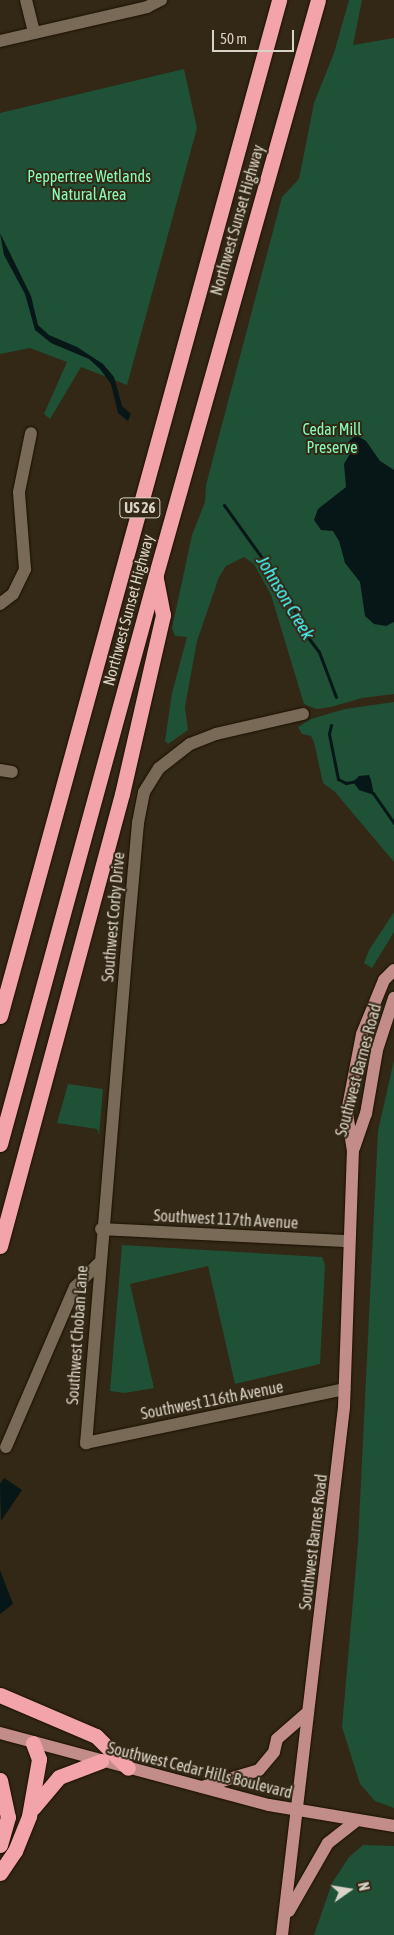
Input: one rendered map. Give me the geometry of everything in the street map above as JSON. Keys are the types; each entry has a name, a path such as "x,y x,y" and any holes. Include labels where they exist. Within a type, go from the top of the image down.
{"highway":[{"name":"Northwest Sunset Highway","path":"0,1016 279,0"},
{"name":"Northwest Sunset Highway","path":"0,1144 156,574 318,0"},
{"path":"0,1246 124,784 163,615 156,574"},
{"path":"0,1696 96,1736 128,1768"},
{"path":"0,1873 15,1851 29,1816 39,1759 33,1743"},
{"path":"29,1816 59,1777 102,1761"},
{"path":"0,1780 8,1817 0,1845"}],"main road":[{"name":"Southwest Barnes Road","path":"282,1935 336,1486 344,1389 353,1151 346,1112 362,1034 384,980 394,970"},
{"name":"Southwest Barnes Road","path":"353,1151 366,1114 377,1050 394,998"},
{"path":"362,1034 377,1050"},
{"path":"201,1788 259,1770 274,1752 278,1739 308,1712"},
{"name":"Southwest Cedar Hills Boulevard","path":"0,1733 201,1788 297,1811 355,1822 394,1826"},
{"path":"285,1917 328,1843 355,1822"}],"street":[{"path":"26,0 34,33"},
{"path":"0,41 147,7 162,0"},
{"path":"0,604 13,594 25,569 19,492 31,433"},
{"name":"Southwest Corby Drive","path":"102,1229 136,840 144,792 158,768 190,744 216,734 303,714"},
{"name":"Southwest 117th Avenue","path":"102,1229 349,1241"},
{"name":"Southwest Choban Lane","path":"86,1443 102,1229"},
{"path":"6,1447 75,1287 99,1263"},
{"name":"Southwest 116th Avenue","path":"86,1443 344,1389"}],"green space":[{"name":"Cedar Mill Preserve","path":"349,0 362,0 353,45 394,38 394,694 362,698 331,707 316,709 304,704 271,595 254,564 244,557 226,566 219,577 197,641 185,707 188,730 168,744 165,741 172,693 187,637 175,636 172,628 192,535 205,502 206,485 282,197 299,179 314,103 334,53"},
{"name":"Peppertree Wetlands Natural Area","path":"184,69 197,128 127,385 81,367 50,419 44,414 67,362 30,348 0,354 0,113"},
{"path":"394,702 394,862 335,792 323,783 314,742 311,736 302,734 298,727 311,719 345,709"},
{"path":"394,912 394,932 372,968 364,963 369,950"},
{"path":"394,1060 394,1808 375,1801 360,1784 342,1727 358,1543 378,1131"},
{"path":"68,1084 103,1089 99,1135 97,1129 57,1123"},
{"path":"122,1245 322,1257 325,1265 320,1364 235,1384 208,1266 130,1284 154,1388 125,1393 110,1391"},
{"path":"363,1845 394,1846 394,1935 314,1935 332,1883 349,1857"}],"shaded area":[{"path":"0,233 31,296 38,325 49,335 77,347 103,364 114,377 122,406 131,414 128,421 118,413 111,384 100,369 89,359 51,343 35,330 25,294 4,255"},
{"path":"356,435 366,441 380,461 394,470 394,622 386,626 374,624 365,616 360,582 345,563 339,541 333,531 321,530 314,520 318,509 346,487 344,464 350,454 348,442"},
{"path":"369,775 374,795 359,790 353,782 359,776"},
{"path":"4,1478 22,1490 1,1521 0,1484"},
{"path":"0,1570 13,1604 0,1614"}],"waterway":[{"name":"Johnson Creek","path":"224,505 283,587 307,636 319,652 336,697"},
{"name":"Johnson Creek","path":"331,725 329,734 338,779 346,783 357,781"},
{"name":"Johnson Creek","path":"373,793 394,823"}]}
